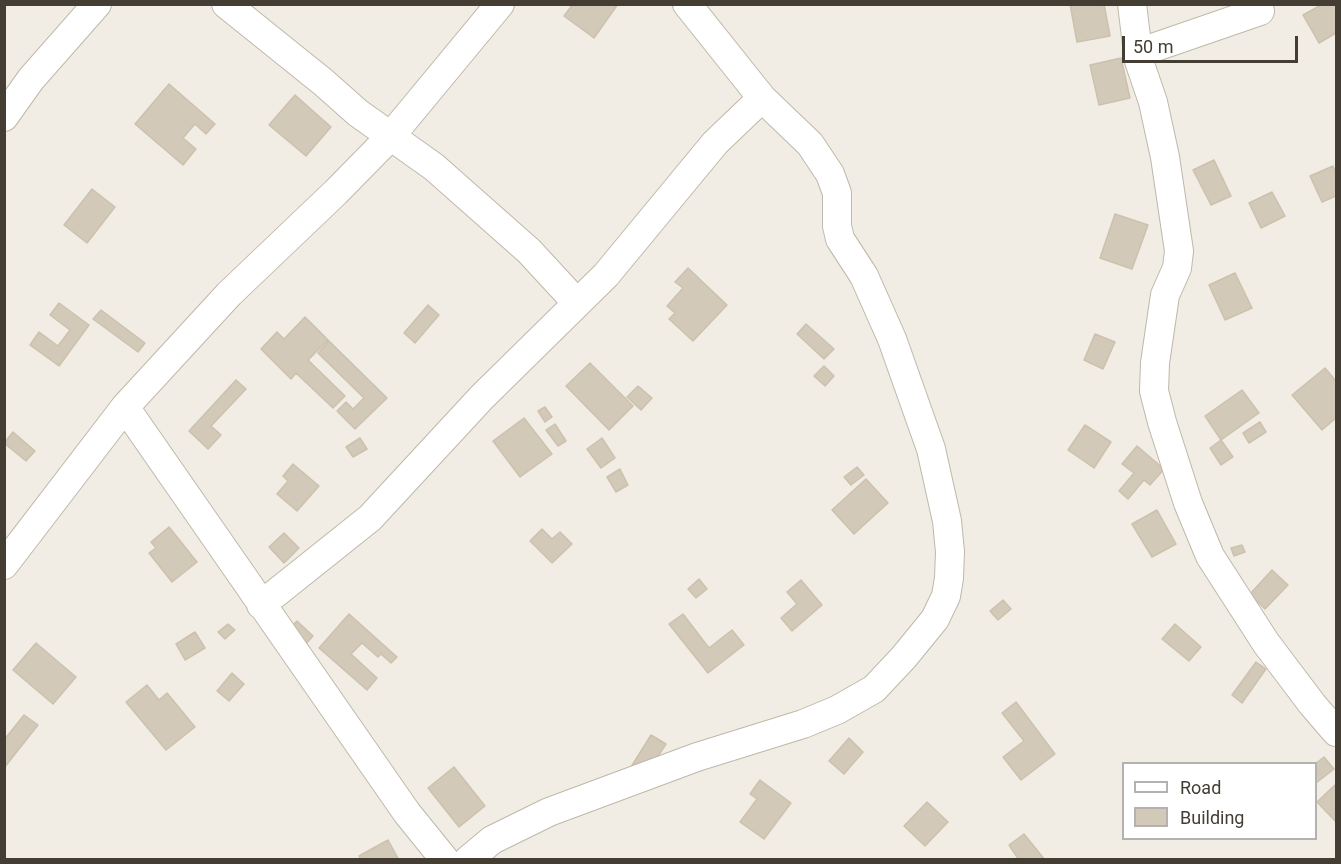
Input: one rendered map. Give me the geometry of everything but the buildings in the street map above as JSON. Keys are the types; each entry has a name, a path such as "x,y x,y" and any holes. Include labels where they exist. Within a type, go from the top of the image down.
{"street":[{"path":"4,117 31,79 97,4"},
{"path":"226,4 390,138 434,167 555,277 577,303"},
{"path":"4,565 125,407 229,294 390,138 500,4"},
{"path":"468,860 492,840 549,812 697,757 803,724 837,710 874,689 935,619 946,596 950,552 947,522 931,449 892,339 864,276 840,238 837,226 837,193 830,174 810,144 762,98 687,4"},
{"path":"1132,4 1138,53 1153,102 1165,157 1179,251 1177,268 1165,295 1155,363 1154,391 1162,422 1194,521 1217,568 1266,643 1336,732"},
{"path":"1138,53 1260,11"},
{"path":"261,605 370,518 482,397 606,275 716,143 762,98"},
{"path":"125,407 407,813 445,860"}]}
